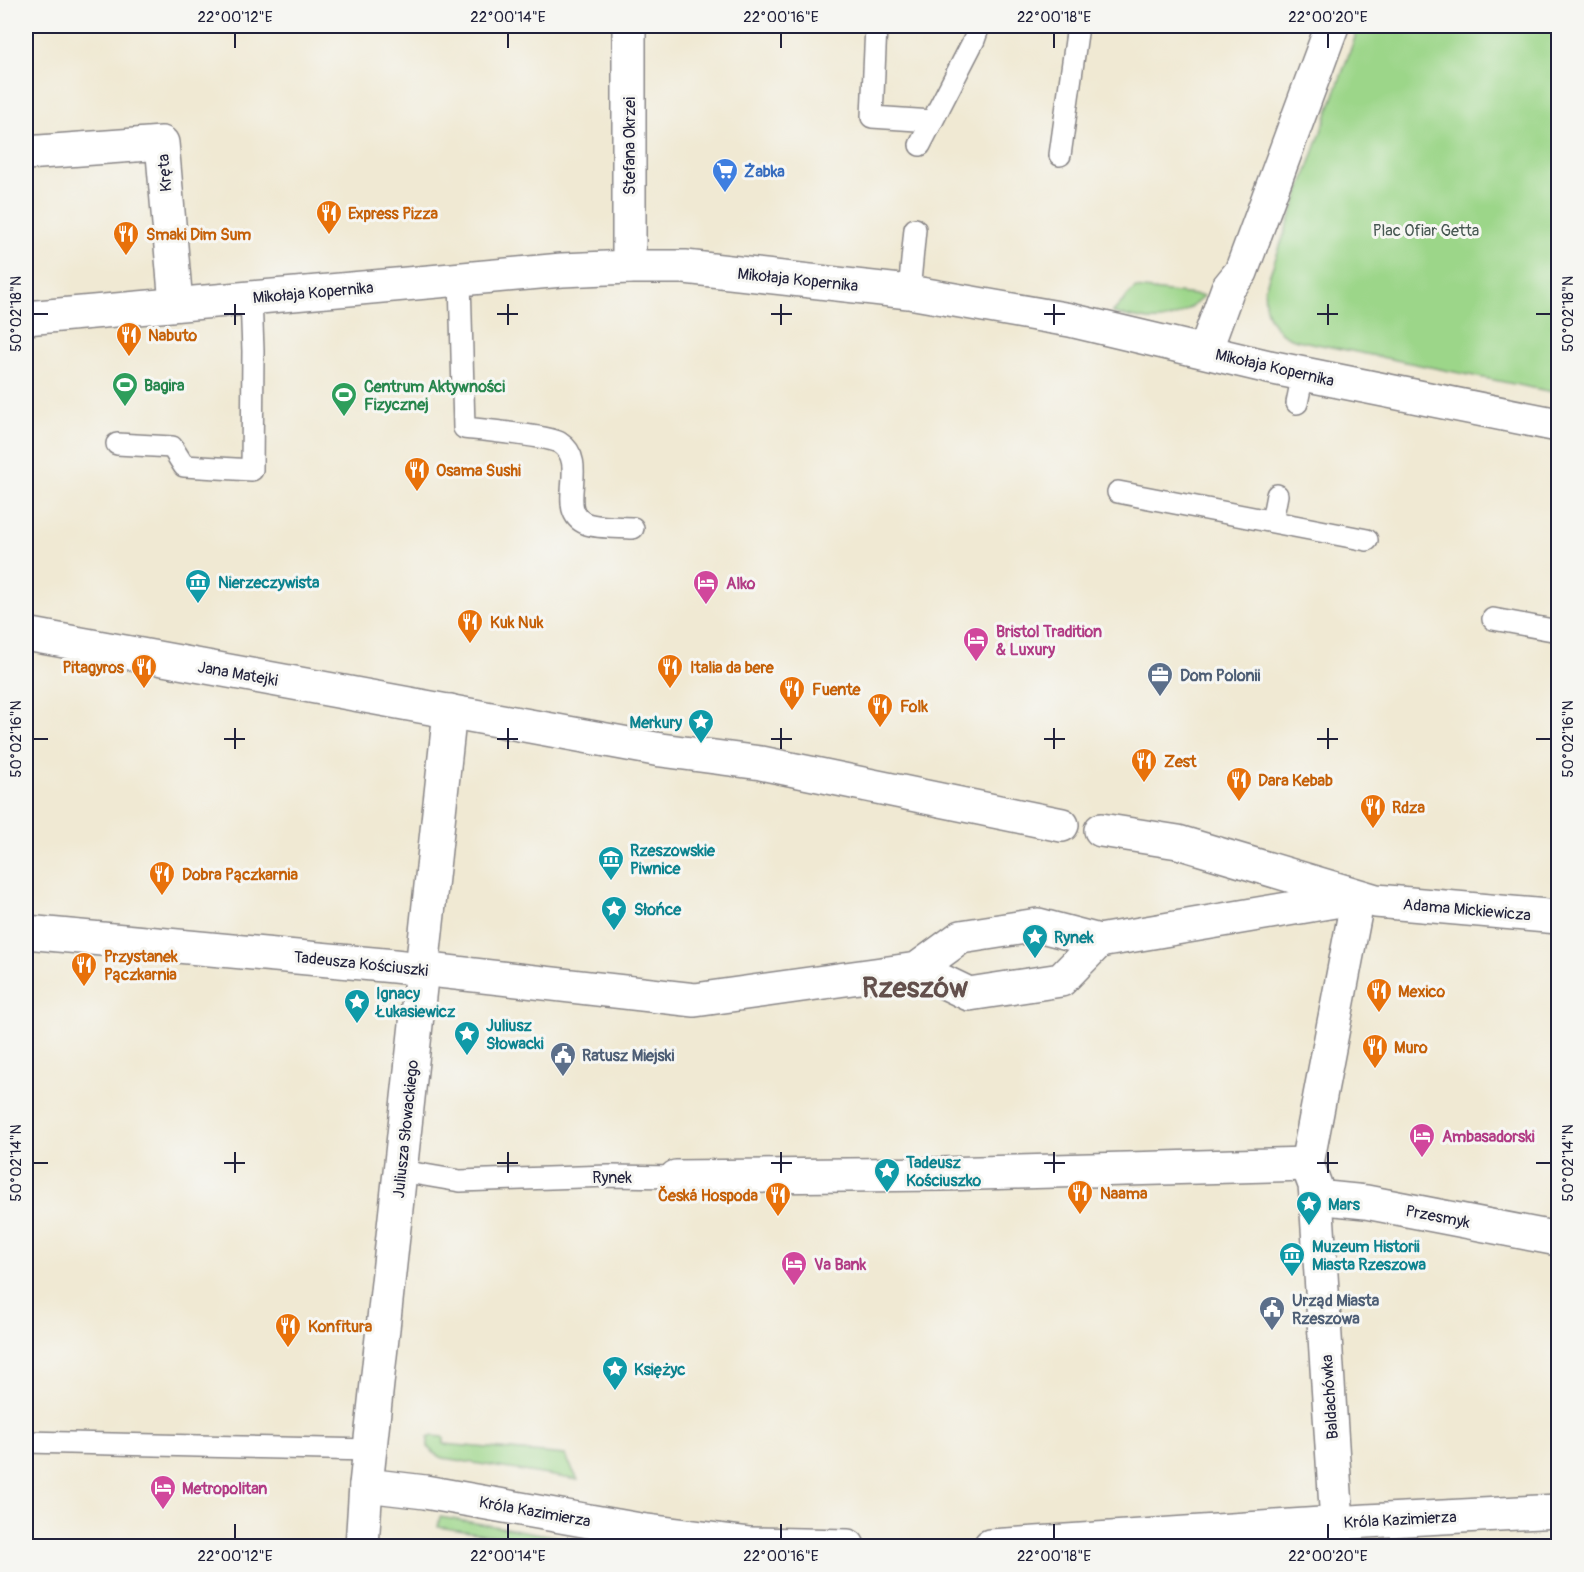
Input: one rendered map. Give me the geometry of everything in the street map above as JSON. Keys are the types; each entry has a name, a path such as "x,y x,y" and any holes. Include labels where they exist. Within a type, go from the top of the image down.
{"street":[{"name":"Stefana Okrzei","path":"629,26 629,267"},
{"path":"1205,351 1228,288 1241,272 1332,26"},
{"name":"Kręta","path":"26,153 162,143 176,304"},
{"name":"Mikołaja Kopernika","path":"26,318 460,279 629,267 685,267 909,292 1070,320 1205,351 1300,389 1558,425"},
{"name":"Jana Matejki","path":"26,634 450,711"},
{"path":"450,711 662,750 761,763 1062,825"},
{"name":"Juliusza Słowackiego","path":"362,1546 366,1485 450,711"},
{"path":"1101,830 1178,842 1367,899"},
{"path":"1099,941 1061,980 969,994 917,969 961,937 1038,925 1099,941 1367,899"},
{"path":"1313,1182 1367,899"},
{"name":"Adama Mickiewicza","path":"1367,899 1558,917"},
{"name":"Tadeusza Kościuszki","path":"26,932 423,969 695,1000 917,969"},
{"name":"Rynek","path":"676,1177 941,1174 1313,1182"},
{"name":"Przesmyk","path":"1313,1182 1366,1202 1558,1239"},
{"name":"Baldachówka","path":"1313,1182 1356,1530"},
{"name":"Króla Kazimierza","path":"366,1485 425,1491 640,1538 848,1546"},
{"name":"Króla Kazimierza","path":"990,1546 1356,1530 1558,1511"}],"lane":[{"path":"876,26 872,117 932,121"},
{"path":"920,145 979,26"},
{"path":"1060,155 1078,26"},
{"path":"909,292 915,229"},
{"path":"460,279 464,428 559,442 570,454 574,468 570,497 574,514 587,524 633,528"},
{"path":"117,444 172,447 184,466 252,470 251,297"},
{"path":"1118,492 1367,540"},
{"path":"1272,521 1277,495"},
{"path":"1493,619 1558,631"},
{"name":"Rynek","path":"401,1171 460,1181 609,1176 676,1177"},
{"path":"26,1442 370,1450"}],"green space":[{"name":"Plac Ofiar Getta","path":"1359,26 1558,26 1558,393 1297,340 1281,333 1267,313 1265,288"},
{"path":"1135,288 1204,296 1182,313 1161,320 1139,319 1112,313"},
{"path":"428,1437 444,1437 444,1444 565,1455 578,1480 443,1458 428,1447"},
{"path":"440,1517 613,1546 559,1546 438,1527"}],"place":[{"name":"Żabka","path":"725,194"},
{"name":"Express Pizza","path":"329,236"},
{"name":"Smaki Dim Sum","path":"126,257"},
{"name":"Nabuto","path":"129,358"},
{"name":"Bagira","path":"125,408"},
{"name":"Centrum Aktywności Fizycznej","path":"344,418"},
{"name":"Osama Sushi","path":"417,493"},
{"name":"Nierzeczywista","path":"198,605"},
{"name":"Alko","path":"706,606"},
{"name":"Kuk Nuk","path":"470,645"},
{"name":"Bristol Tradition & Luxury","path":"976,663"},
{"name":"Pitagyros","path":"144,690"},
{"name":"Italia da bere","path":"670,690"},
{"name":"Dom Polonii","path":"1160,698"},
{"name":"Fuente","path":"792,712"},
{"name":"Folk","path":"880,729"},
{"name":"Merkury","path":"701,745"},
{"name":"Zest","path":"1144,784"},
{"name":"Dara Kebab","path":"1239,803"},
{"name":"Rdza","path":"1373,830"},
{"name":"Rzeszowskie Piwnice","path":"611,882"},
{"name":"Dobra Pączkarnia","path":"162,897"},
{"name":"Słońce","path":"614,932"},
{"name":"Rynek","path":"1035,960"},
{"name":"Przystanek Pączkarnia","path":"84,988"},
{"name":"Mexico","path":"1379,1014"},
{"name":"Ignacy Łukasiewicz","path":"357,1025"},
{"name":"Juliusz Słowacki","path":"467,1057"},
{"name":"Muro","path":"1375,1070"},
{"name":"Ratusz Miejski","path":"563,1078"},
{"name":"Ambasadorski","path":"1422,1159"},
{"name":"Tadeusz Kościuszko","path":"887,1194"},
{"name":"Naama","path":"1080,1216"},
{"name":"Česká Hospoda","path":"778,1218"},
{"name":"Mars","path":"1309,1227"},
{"name":"Muzeum Historii Miasta Rzeszowa","path":"1292,1278"},
{"name":"Va Bank","path":"794,1287"},
{"name":"Urząd Miasta Rzeszowa","path":"1272,1332"},
{"name":"Konfitura","path":"288,1349"},
{"name":"Księżyc","path":"615,1392"},
{"name":"Metropolitan","path":"163,1511"}],"district":[{"name":"Rzeszów","path":"915,987"}]}
